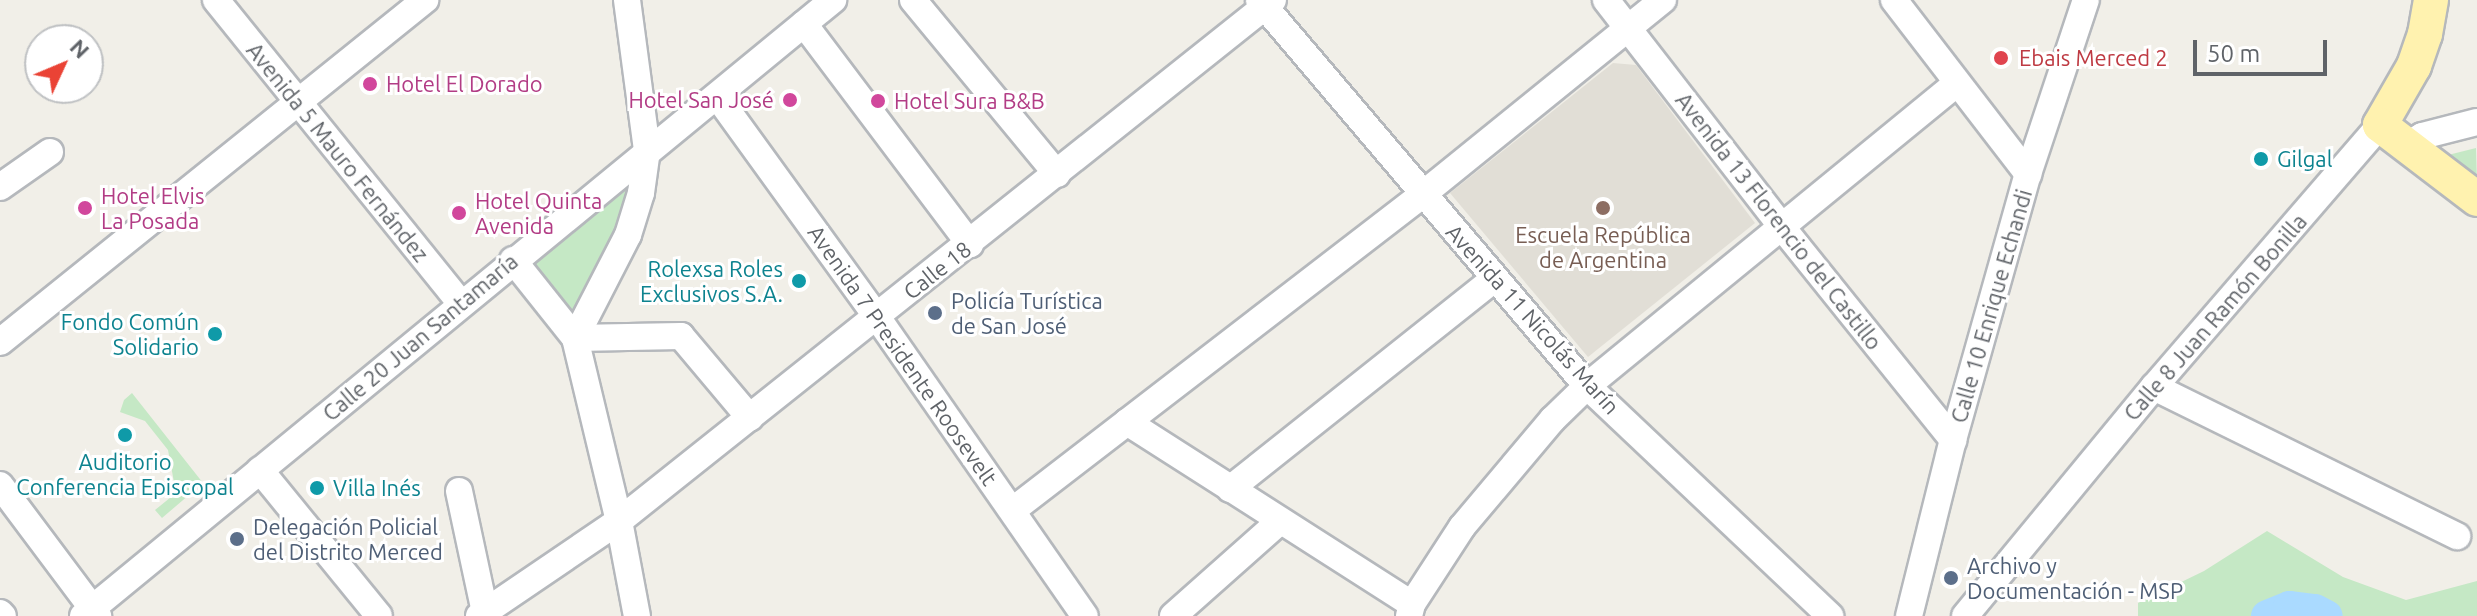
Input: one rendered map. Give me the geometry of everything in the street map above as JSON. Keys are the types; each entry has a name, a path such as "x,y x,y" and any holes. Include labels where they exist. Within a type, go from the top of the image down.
{"main road":[{"name":"Calle 8 Juan Ramón Bonilla","path":"2393,135 2425,34 2431,0"},
{"path":"2393,135 2477,199"}],"street":[{"name":"Avenida 5 Mauro Fernández","path":"216,0 461,304"},
{"path":"0,342 425,0"},
{"path":"575,338 628,235 641,193 647,150 627,0"},
{"name":"Calle 20 Juan Santamaría","path":"91,614 513,260 833,0"},
{"path":"913,0 1057,174"},
{"name":"Avenida 13 Florencio del Castillo","path":"1606,0 1781,226 1953,440"},
{"path":"1013,510 1422,195 1663,0"},
{"path":"1894,0 2028,174"},
{"name":"Calle 18","path":"482,614 619,521 970,244 1266,2"},
{"name":"Avenida 11 Nicolás Marín","path":"1266,2 1422,195 1587,386 1830,616"},
{"name":"Calle 10 Enrique Echandi","path":"1909,616 1953,440 2078,6"},
{"path":"804,24 970,244"},
{"path":"1127,422 1411,610 1482,503 1553,419 1587,386 1956,84"},
{"name":"Avenida 7 Presidente Roosevelt","path":"717,96 877,317 1085,616"},
{"path":"2393,135 2422,136 2469,126 2464,112 2477,103"},
{"name":"Calle 8 Juan Ramón Bonilla","path":"1965,616 2154,387 2393,135"},
{"path":"0,187 50,152"},
{"path":"513,260 575,338 619,521 637,616"},
{"path":"1230,489 1494,279"},
{"path":"575,338 681,336 750,418"},
{"path":"2154,387 2457,536"},
{"path":"260,470 379,616"},
{"path":"0,485 91,614"},
{"path":"459,491 482,614"},
{"path":"1173,616 1279,522"}],"shaded area":[{"name":"Escuela República de Argentina","path":"1613,63 1636,65 1755,223 1588,357 1450,193"}],"green space":[{"path":"2476,148 2477,184 2440,157"},
{"path":"633,168 630,197 612,248 575,323 529,262"},
{"path":"132,393 203,483 162,518 155,510 176,493 168,450 145,421 120,412 124,400"},
{"path":"2267,531 2343,577 2406,600 2477,581 2477,616 2138,616 2138,603 2204,571"}],"waterway":[{"path":"2267,616 2289,607 2315,610 2327,616"}],"place":[{"name":"Ebais Merced 2","path":"2001,58"},
{"name":"Hotel El Dorado","path":"370,84"},
{"name":"Hotel San José","path":"790,100"},
{"name":"Hotel Sura B&B","path":"878,101"},
{"name":"Gilgal","path":"2261,159"},
{"name":"Hotel Elvis La Posada","path":"85,208"},
{"name":"Escuela República de Argentina","path":"1603,208"},
{"name":"Hotel Quinta Avenida","path":"459,213"},
{"name":"Rolexsa Roles Exclusivos S.A.","path":"799,281"},
{"name":"Policía Turística de San José","path":"935,313"},
{"name":"Fondo Común Solidario","path":"215,334"},
{"name":"Auditorio Conferencia Episcopal","path":"125,435"},
{"name":"Villa Inés","path":"317,488"},
{"name":"Delegación Policial del Distrito Merced","path":"237,539"},
{"name":"Archivo y Documentación - MSP","path":"1951,578"}]}
